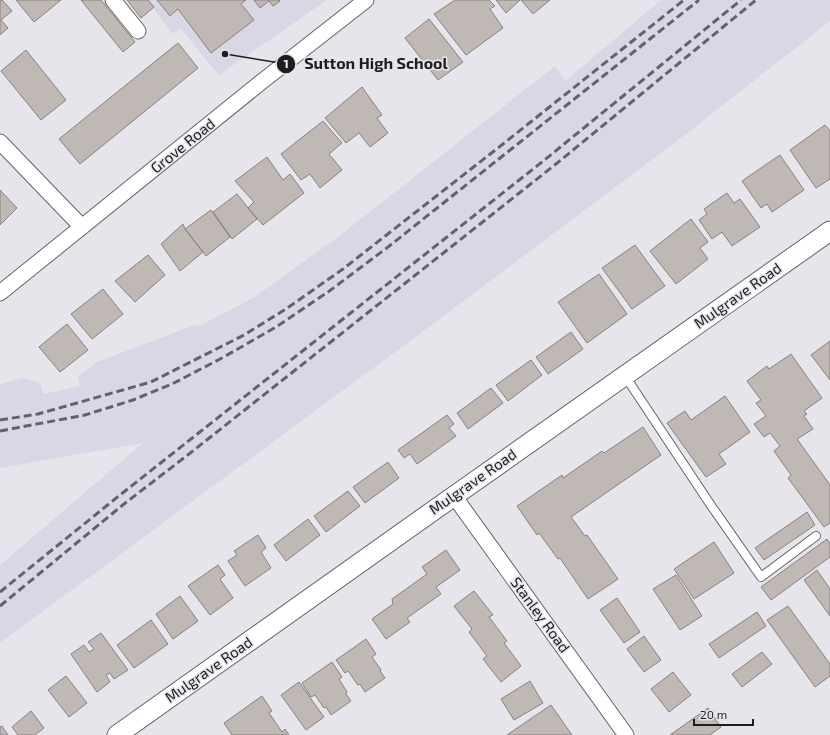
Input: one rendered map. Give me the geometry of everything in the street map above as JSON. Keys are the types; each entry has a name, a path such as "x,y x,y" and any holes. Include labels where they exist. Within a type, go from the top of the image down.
{"street":[{"path":"114,0 138,32"},
{"name":"Grove Road","path":"0,293 366,0"},
{"path":"0,142 82,227"},
{"name":"Mulgrave Road","path":"117,735 830,231"},
{"name":"Stanley Road","path":"454,496 626,735"}],"lane":[{"path":"625,376 710,504 761,577 816,536"}],"shaded area":[{"path":"147,0 327,0 219,75 180,28 173,34"},
{"path":"661,0 830,0 830,21 690,131 406,344 0,643 0,565 143,443 0,468 0,384 23,378 40,383 43,394 80,386 78,376 97,362 192,326 201,325 253,298 338,237 555,66 565,81"}],"building":[{"path":"0,0 2,0 12,11 1,20 8,28 0,35"},
{"path":"16,0 61,0 34,22"},
{"path":"81,0 101,0 135,42 123,52"},
{"path":"127,0 148,0 154,7 141,18"},
{"path":"157,0 246,0 241,4 254,20 211,53 178,9 170,16"},
{"path":"254,0 280,1 273,6 269,1 260,8"},
{"path":"455,0 489,0 495,6 490,9 503,28 466,55 434,14"},
{"path":"496,0 520,0 506,13"},
{"path":"521,0 550,0 533,14"},
{"path":"429,19 463,62 438,80 405,38"},
{"path":"178,43 198,68 80,164 59,139"},
{"path":"26,50 66,100 41,120 1,71"},
{"path":"362,87 382,115 377,118 388,133 370,147 359,133 346,143 325,118"},
{"path":"323,121 342,143 329,154 342,170 320,188 310,174 301,180 281,154"},
{"path":"825,125 830,131 830,179 816,188 790,150"},
{"path":"780,155 804,190 772,212 767,204 761,208 742,181"},
{"path":"267,157 283,180 290,174 304,193 263,225 248,208 254,202 235,181"},
{"path":"0,190 17,208 0,225"},
{"path":"727,193 734,203 740,199 760,227 732,246 722,232 712,239 699,220 707,214 704,209"},
{"path":"237,194 257,219 232,239 213,212"},
{"path":"211,210 230,237 206,256 185,229"},
{"path":"691,219 708,242 700,248 708,259 676,284 650,251"},
{"path":"183,224 185,229 203,252 180,271 161,244"},
{"path":"635,245 665,286 632,309 602,268"},
{"path":"148,255 165,275 135,302 115,281"},
{"path":"599,274 627,314 587,343 558,302"},
{"path":"103,289 123,314 92,339 71,314"},
{"path":"67,324 88,350 60,372 39,347"},
{"path":"571,332 583,349 548,374 536,357"},
{"path":"830,341 830,380 811,355"},
{"path":"791,354 822,398 804,411 807,414 804,416 813,429 797,439 830,485 830,523 824,527 788,478 791,475 774,451 780,446 770,433 764,437 754,424 766,416 756,403 761,400 747,381 767,366 769,369"},
{"path":"531,360 542,375 508,401 496,385"},
{"path":"491,388 503,403 468,429 457,413"},
{"path":"725,396 750,432 719,454 726,464 706,477 667,423 685,411 691,420"},
{"path":"447,415 454,424 449,428 456,436 417,464 410,454 404,458 398,450"},
{"path":"643,427 661,455 571,517 585,536 587,535 618,579 588,599 560,558 558,559 539,533 537,535 517,506 562,475 563,478 602,451 604,453"},
{"path":"388,462 399,478 365,503 353,487"},
{"path":"348,491 360,506 326,532 314,516"},
{"path":"807,512 815,525 764,560 755,548"},
{"path":"308,519 320,535 286,561 274,545"},
{"path":"258,535 266,548 261,552 271,568 245,586 228,561 237,555 234,551"},
{"path":"827,539 830,544 830,557 771,600 761,587"},
{"path":"714,542 734,573 694,599 674,569"},
{"path":"446,550 460,570 436,587 441,594 407,618 410,622 386,639 372,619 393,604 392,599 427,574 422,567"},
{"path":"218,565 225,575 220,579 233,598 210,615 188,586"},
{"path":"817,570 830,589 830,616 804,580"},
{"path":"676,575 702,616 680,630 653,589"},
{"path":"474,591 493,615 489,617 507,641 504,643 521,666 501,682 483,659 487,656 469,632 472,629 454,606"},
{"path":"180,596 198,621 173,639 156,614"},
{"path":"617,598 640,632 624,643 600,610"},
{"path":"788,606 830,664 830,676 815,687 767,620"},
{"path":"757,612 766,626 719,658 709,644"},
{"path":"151,620 168,644 134,668 117,645"},
{"path":"101,633 128,670 114,679 110,673 106,675 110,682 97,692 71,654 84,645 89,652 94,649 88,642"},
{"path":"644,636 661,660 644,672 627,649"},
{"path":"366,639 376,654 372,657 385,678 365,692 348,671 345,673 336,660"},
{"path":"762,652 772,664 742,687 732,674"},
{"path":"332,662 342,677 339,679 351,701 331,715 315,695 311,697 302,683"},
{"path":"673,672 691,695 669,712 651,689"},
{"path":"66,676 87,703 69,717 48,690"},
{"path":"530,681 543,703 514,720 501,699"},
{"path":"299,682 324,717 306,730 281,695"},
{"path":"262,696 272,711 269,713 282,732 285,729 289,735 232,735 224,723"},
{"path":"551,705 572,735 507,735"},
{"path":"708,708 721,727 710,735 670,735"},
{"path":"31,711 44,728 35,735 18,735 12,727"},
{"path":"2,726 8,735 0,735 0,727"}],"railway":[{"path":"0,420 38,414 151,382 244,335 286,309 343,269 684,0"},
{"path":"0,431 85,415 133,400 172,384 222,358 276,327 328,292 388,247 699,0"},
{"path":"0,592 120,495 542,162 741,0"},
{"path":"0,606 124,504 556,164 756,0"}],"place":[{"name":"Sutton High School","path":"225,54"}]}
